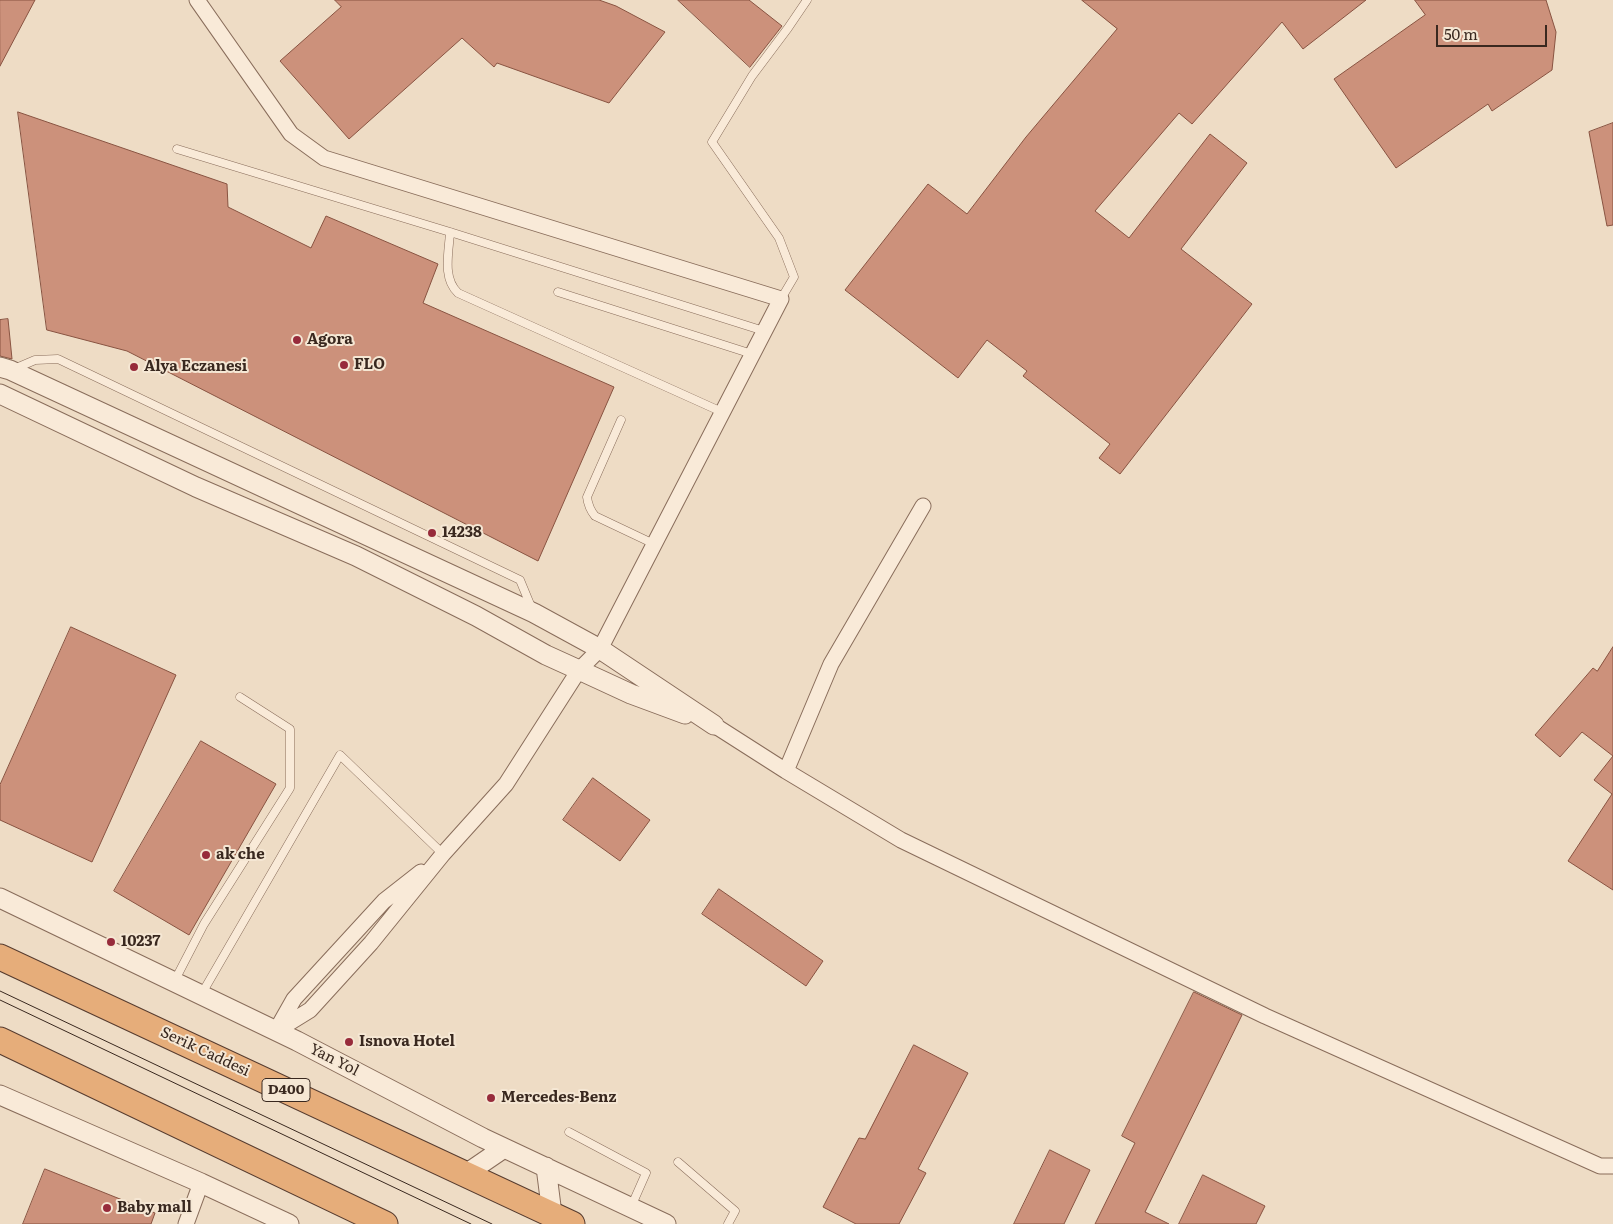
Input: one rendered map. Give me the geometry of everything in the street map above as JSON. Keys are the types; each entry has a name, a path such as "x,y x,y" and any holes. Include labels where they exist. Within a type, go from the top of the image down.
{"highway":[{"name":"Serik Caddesi","path":"0,957 562,1219"},
{"path":"0,1040 385,1224"}],"street":[{"path":"198,0 291,134 324,158 781,298 600,649 579,670 506,784 443,854 371,943 310,1010 276,1031"},
{"path":"5,369 534,613 600,649 786,771 900,840 1265,1016 1600,1166 1613,1166"},
{"path":"0,394 196,486 356,556 476,616 546,655 630,694 714,725"},
{"path":"786,771 832,664 923,506"},
{"name":"Yan Yol","path":"0,898 276,1031 504,1148 666,1224"},
{"path":"0,1095 201,1183 289,1224"},
{"path":"466,1174 504,1148"},
{"path":"546,1168 562,1219"},
{"path":"186,1224 201,1183"}],"lane":[{"path":"781,298 794,277 779,238 712,142 752,76 788,28 806,0"},
{"path":"177,149 450,232 764,331"},
{"path":"450,232 448,274 451,285 458,293 722,412"},
{"path":"558,292 752,354"},
{"path":"5,369 35,360 58,359 520,580 534,613"},
{"path":"621,420 587,497 589,508 600,519 654,544"},
{"path":"174,982 204,924 290,788 290,729 240,697"},
{"path":"201,995 340,755 443,854"},
{"path":"569,1132 646,1173 631,1207"},
{"path":"678,1162 735,1211 728,1224"}],"building":[{"path":"0,0 35,0 0,66"},
{"path":"335,0 599,0 616,6 665,32 609,103 497,63 494,67 462,38 349,139 280,61 341,7"},
{"path":"678,0 749,0 782,26 750,67"},
{"path":"1082,0 1366,0 1303,49 1282,22 1192,124 1179,113 1095,211 1129,238 1210,134 1247,163 1181,249 1252,304 1120,474 1099,458 1110,444 1023,376 1027,371 987,340 958,378 845,290 928,184 967,214 1026,137 1117,29"},
{"path":"1415,0 1546,0 1556,32 1552,70 1492,111 1488,104 1396,168 1334,79 1425,15"},
{"name":"Agora","path":"18,112 227,184 228,207 311,248 326,216 438,264 423,303 614,387 538,561 127,351 47,330"},
{"path":"1613,123 1613,225 1607,226 1589,132"},
{"path":"8,319 12,359 0,356 0,320"},
{"path":"71,627 176,675 92,862 0,820 0,785"},
{"path":"1613,647 1613,756 1582,732 1560,757 1535,735 1593,668 1597,671"},
{"path":"201,741 276,784 189,935 114,891"},
{"path":"1613,756 1613,890 1568,861 1612,794 1594,780"},
{"path":"593,778 650,820 620,861 563,820"},
{"path":"719,889 823,961 806,986 702,914"},
{"path":"1194,992 1242,1015 1145,1212 1169,1224 1095,1224 1135,1143 1122,1136"},
{"path":"914,1045 968,1073 918,1169 926,1173 899,1224 856,1224 823,1207 859,1138 865,1139"},
{"path":"1050,1150 1090,1170 1064,1224 1014,1224"},
{"path":"45,1169 155,1213 151,1224 23,1224"},
{"path":"1203,1175 1265,1206 1256,1224 1179,1224"}],"tram line":[{"path":"0,991 492,1224"},
{"path":"0,1000 471,1224"}],"place":[{"name":"Agora","path":"297,340"},
{"name":"FLO","path":"344,365"},
{"name":"Alya Eczanesi","path":"134,367"},
{"name":"14238","path":"432,533"},
{"name":"ak che","path":"206,855"},
{"name":"10237","path":"111,942"},
{"name":"Isnova Hotel","path":"349,1042"},
{"name":"Mercedes-Benz","path":"491,1098"},
{"name":"Baby mall","path":"107,1208"}]}
